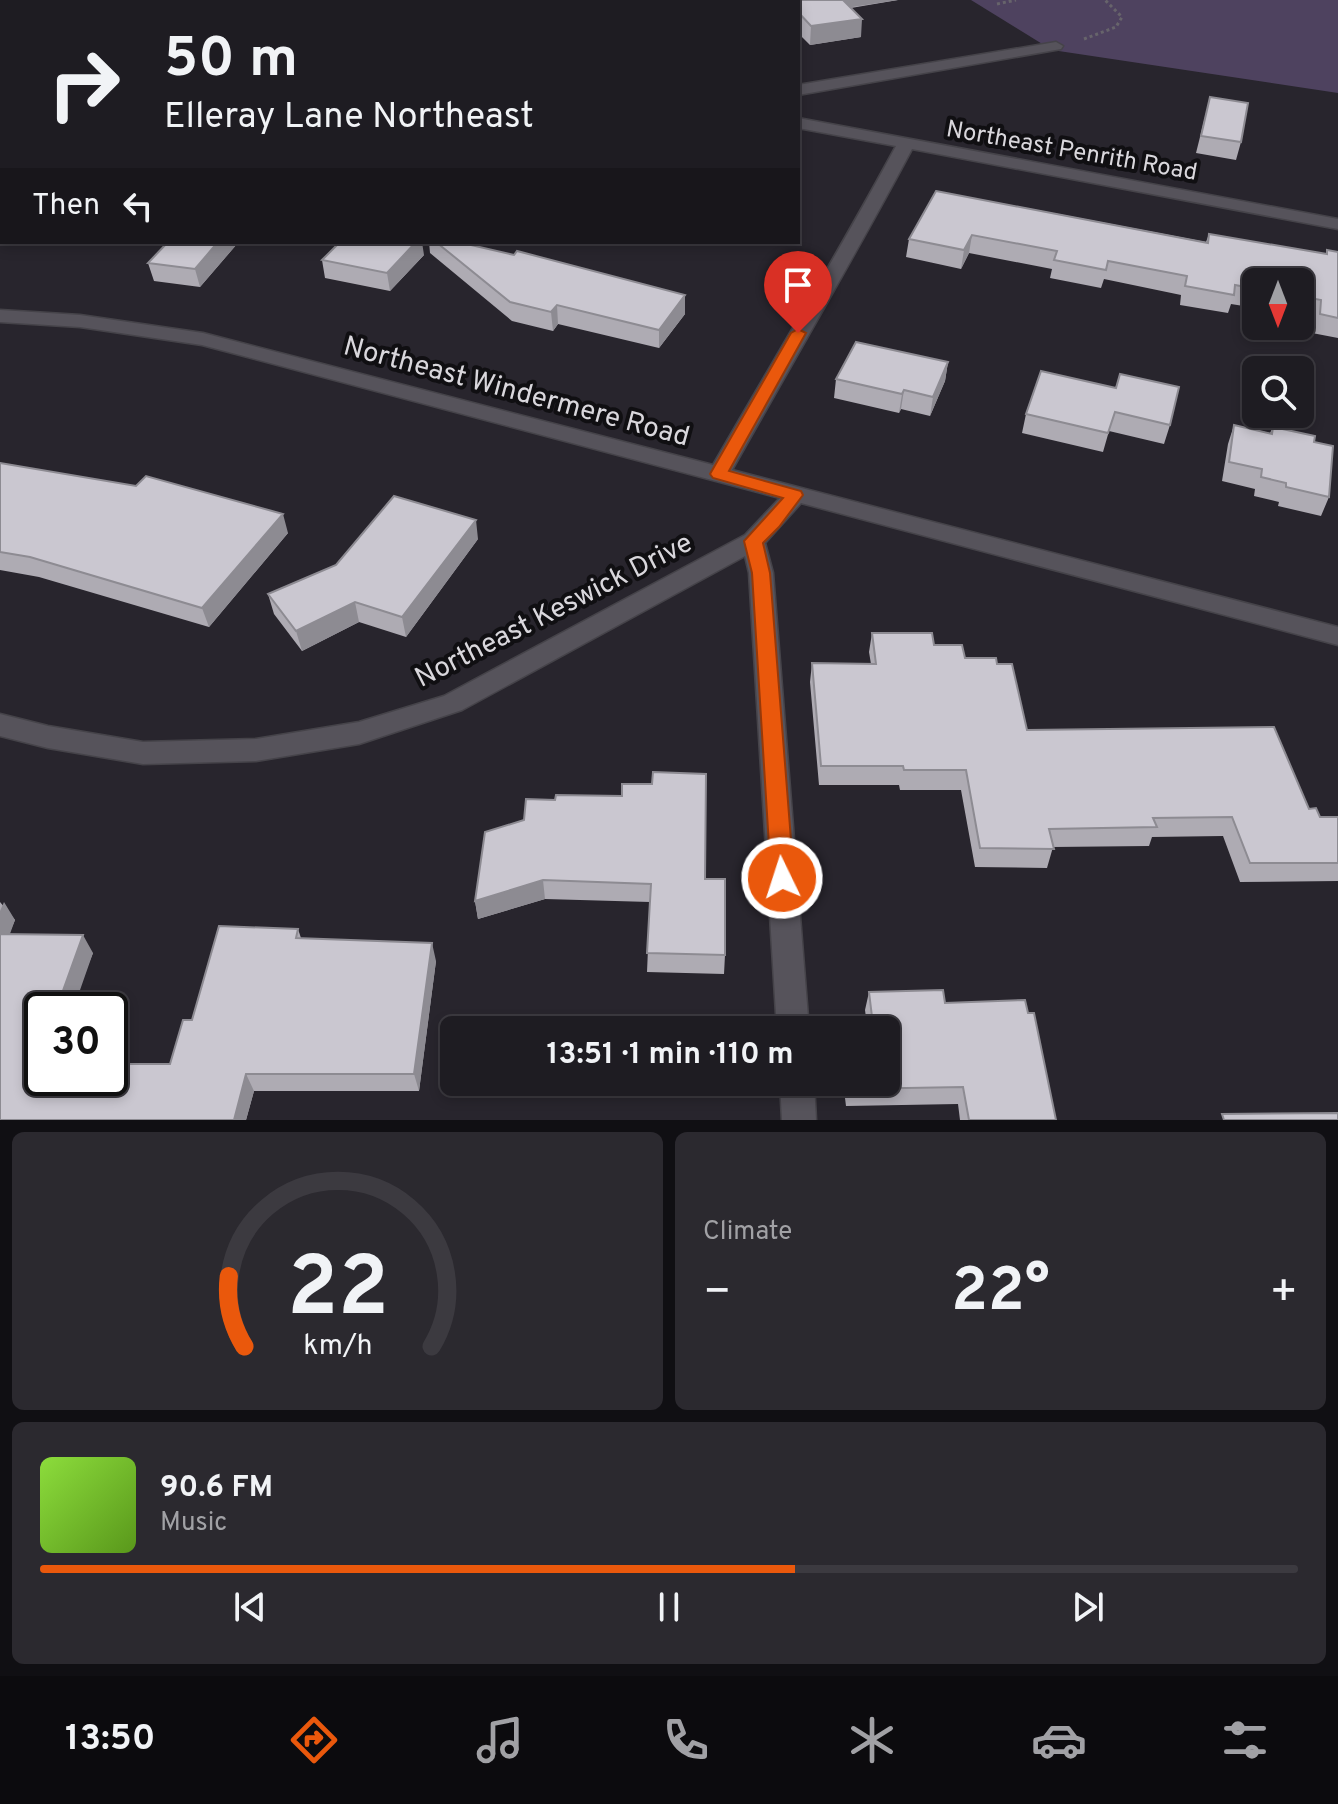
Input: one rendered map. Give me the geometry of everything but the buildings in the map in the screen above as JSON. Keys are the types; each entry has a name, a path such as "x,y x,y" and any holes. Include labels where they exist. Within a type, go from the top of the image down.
{"street":[{"path":"800,90 1056,46"},
{"name":"Northeast Penrith Road","path":"800,123 1338,224"},
{"path":"719,474 814,306 842,263 906,144"},
{"name":"Northeast Windermere Road","path":"0,316 80,321 203,339 1338,636"},
{"name":"Northeast Keswick Drive","path":"0,725 48,737 143,753 256,750 359,733 453,703 753,541 773,523 795,495"},
{"path":"753,541 761,573 792,1016"},
{"path":"798,1096 799,1120"}],"path":[{"path":"997,4 1016,0"},
{"path":"1056,46 1116,27 1122,17 1105,0"}],"shaded area":[{"path":"971,0 1338,0 1338,93 1052,50"}],"route":[{"path":"782,878 761,573 753,541 773,523 795,495 719,474 798,333"}]}
